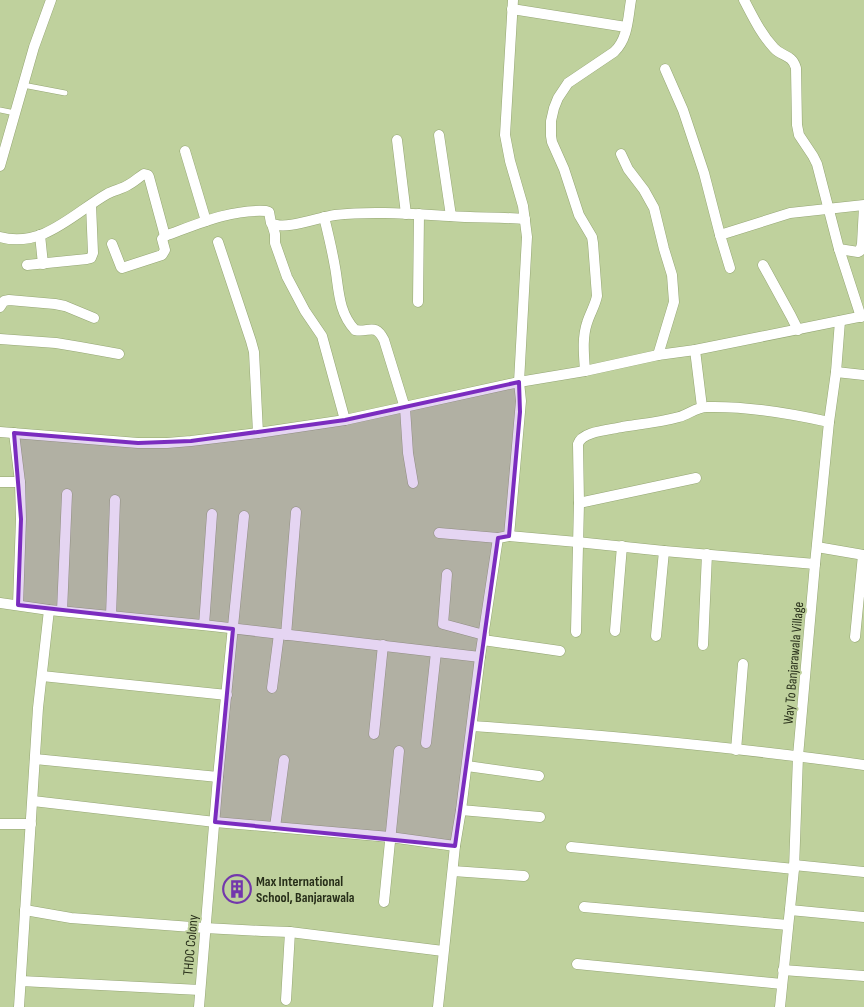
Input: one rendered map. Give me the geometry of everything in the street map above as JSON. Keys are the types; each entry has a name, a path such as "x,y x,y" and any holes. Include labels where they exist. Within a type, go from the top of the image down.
{"street":[{"path":"0,166 22,85 51,0"},
{"path":"584,371 584,337 597,296 593,243 579,214 564,169 552,142 551,122 556,103 568,83 620,47 631,0"},
{"path":"0,429 14,433 167,443 258,433 345,420 658,354 695,350 863,316 839,249 817,164 799,134 795,64 791,58 779,53 767,39 744,0"},
{"path":"438,1007 455,846 480,657 503,537 521,401 519,382 527,238 523,206 510,161 505,135 513,5 626,27"},
{"path":"665,69 683,110 704,173 730,268"},
{"path":"439,136 451,216"},
{"path":"397,140 406,214"},
{"path":"185,151 206,221"},
{"path":"621,154 628,169 644,190 654,208 672,275 674,302 658,354"},
{"path":"0,237 17,240 34,238 54,230 107,194 127,186 146,174 165,236"},
{"path":"27,265 87,259 93,256 91,205"},
{"path":"720,235 790,213 864,206 860,251 839,249"},
{"path":"112,244 122,268 162,255 165,250 162,239 165,236 206,221 237,213 269,212 275,243 287,277 305,311 322,336 345,420"},
{"path":"272,224 283,225 324,217 366,214 419,214 525,219"},
{"path":"418,302 419,214"},
{"path":"324,217 343,311 355,330 372,328 382,335 405,408 408,453 413,483"},
{"path":"40,235 43,264"},
{"path":"218,242 252,341 258,433"},
{"path":"763,265 798,330"},
{"path":"0,307 9,300 48,303 65,306 94,318"},
{"name":"Way To Banjarawala Village","path":"780,1007 794,867 798,756 815,564 840,321"},
{"path":"0,339 72,346 119,354"},
{"path":"695,350 702,407"},
{"path":"836,372 864,375"},
{"path":"576,632 579,503 578,444 582,437 596,432 677,418 702,407 766,410 790,413 829,422"},
{"path":"14,433 20,482 21,519 18,605"},
{"path":"579,503 696,478"},
{"path":"0,482 20,482"},
{"path":"62,611 67,494"},
{"path":"112,616 115,500"},
{"path":"272,688 282,634 296,512"},
{"path":"204,625 212,514"},
{"name":"THDC Colony","path":"199,1007 218,777 244,516"},
{"path":"440,533 578,542 815,564"},
{"path":"615,631 622,546"},
{"path":"817,547 863,555 855,637"},
{"path":"656,636 664,551"},
{"path":"703,645 707,554"},
{"path":"447,574 443,624 483,638 560,651"},
{"path":"0,603 480,657"},
{"path":"20,1007 38,708 49,610"},
{"path":"374,734 383,646"},
{"path":"426,743 436,652"},
{"path":"736,750 743,664"},
{"path":"42,676 227,695"},
{"path":"472,726 568,733 798,756 864,765"},
{"path":"384,902 399,751"},
{"path":"36,759 218,777"},
{"path":"275,827 284,760"},
{"path":"467,766 539,776"},
{"path":"33,801 215,822 390,837 455,846"},
{"path":"461,810 540,817"},
{"path":"0,824 31,824"},
{"path":"571,847 864,872"},
{"path":"453,871 524,876"},
{"path":"584,907 788,925"},
{"path":"25,910 71,918 290,932 443,951"},
{"path":"790,910 864,917"},
{"path":"286,1000 290,932"},
{"path":"577,964 782,984"},
{"path":"783,970 864,976"},
{"path":"21,982 200,990"}],"lane":[{"path":"22,85 65,93"},
{"path":"0,110 14,113"}],"highlighted area":[{"path":"519,382 520,412 509,536 498,538 455,846 215,822 233,629 18,605 21,519 14,433 138,443 191,441 345,420"}],"place":[{"name":"Max International School, Banjarawala","path":"237,889"}]}
